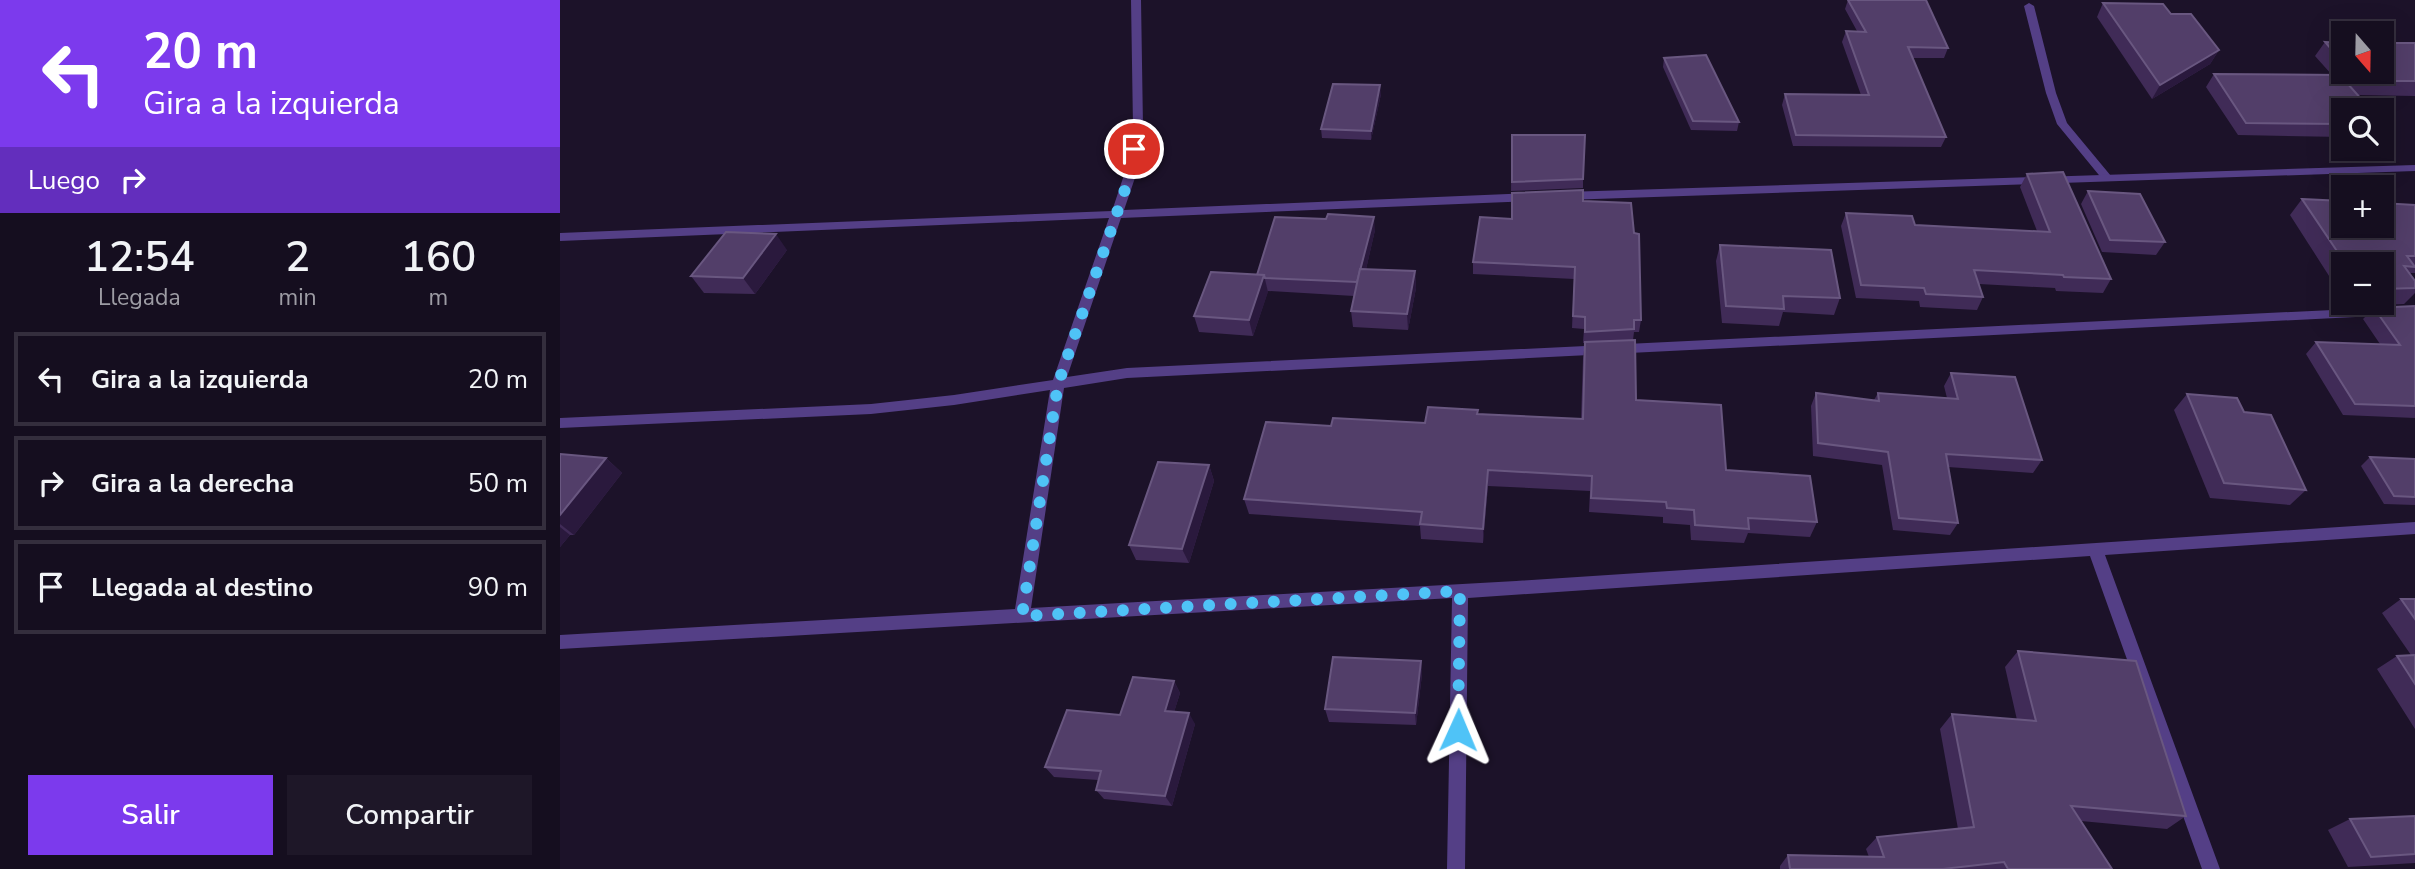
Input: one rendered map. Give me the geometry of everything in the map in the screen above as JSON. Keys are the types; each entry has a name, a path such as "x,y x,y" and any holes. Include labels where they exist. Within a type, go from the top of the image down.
{"street":[{"path":"1022,616 1058,384 1131,172 1138,127 1136,0"},
{"path":"2029,6 2062,124 2107,178"},
{"path":"560,237 1115,213 2415,168"},
{"path":"560,423 871,409 1127,373 2415,310"},
{"path":"560,642 1460,591 2415,528"},
{"path":"2095,549 2211,869"},
{"path":"1456,869 1460,591"}],"building":[{"path":"1848,0 1926,0 1948,48 1908,47 1946,137 1796,135 1785,94 1869,95 1846,31 1866,32"},
{"path":"2103,3 2163,4 2171,14 2191,14 2219,50 2160,85"},
{"path":"2394,43 2415,43 2415,81 2394,81"},
{"path":"1706,55 1739,122 1693,121 1664,58"},
{"path":"2214,74 2331,75 2331,84 2348,84 2360,98 2331,98 2331,124 2246,123"},
{"path":"1333,84 1380,85 1371,131 1321,129"},
{"path":"1512,135 1585,135 1583,179 1512,182"},
{"path":"2063,172 2111,279 1974,270 1983,297 1926,294 1924,288 1861,285 1846,213 1912,216 1915,225 2050,232 2027,174"},
{"path":"1583,190 1583,201 1631,203 1634,233 1639,234 1641,320 1634,320 1634,329 1585,332 1585,317 1573,316 1575,267 1473,262 1480,217 1512,219 1512,193"},
{"path":"2088,191 2140,194 2165,242 2110,240"},
{"path":"2302,199 2331,200 2331,238 2394,238 2394,204 2415,205 2415,256 2407,256 2415,267 2404,266 2415,281 2415,288 2394,289 2394,252 2338,252"},
{"path":"1328,214 1374,217 1357,282 1265,278 1264,275 1257,275 1275,217 1326,219"},
{"path":"726,232 776,234 743,278 691,276"},
{"path":"1720,245 1831,250 1840,298 1783,296 1784,309 1726,306"},
{"path":"1360,269 1415,271 1407,314 1351,311"},
{"path":"1211,272 1264,275 1249,320 1194,316"},
{"path":"2415,306 2415,406 2355,404 2316,342 2400,345 2379,315 2394,315 2394,307"},
{"path":"1635,340 1636,400 1721,405 1726,470 1810,476 1817,522 1748,518 1749,529 1695,525 1694,510 1667,508 1666,502 1591,498 1592,476 1488,470 1483,529 1420,524 1422,512 1244,499 1266,422 1331,426 1333,418 1425,423 1428,407 1478,410 1477,414 1583,419 1585,342"},
{"path":"1951,373 2015,377 2042,460 1946,454 1958,523 1899,518 1888,452 1818,443 1816,393 1879,401 1878,393 1958,399"},
{"path":"2187,394 2237,398 2244,412 2271,415 2306,490 2224,483"},
{"path":"560,454 606,458 560,515"},
{"path":"2370,457 2415,459 2415,497 2394,496"},
{"path":"1158,462 1209,465 1182,549 1129,545"},
{"path":"2401,599 2415,599 2415,619"},
{"path":"2018,651 2136,661 2186,816 2071,806 2112,869 2008,869 2004,862 1943,869 1790,869 1788,855 1884,857 1877,837 1974,827 1952,714 2036,721"},
{"path":"2415,655 2415,684 2397,656"},
{"path":"1333,657 1421,661 1415,713 1325,709"},
{"path":"1133,677 1174,681 1165,711 1189,713 1165,796 1096,790 1101,771 1045,767 1067,710 1120,715"},
{"path":"2415,816 2415,854 2371,857 2350,819"}],"route":[{"path":"1134,149 1131,172 1058,384 1022,616 1460,591 1458,730"}]}
